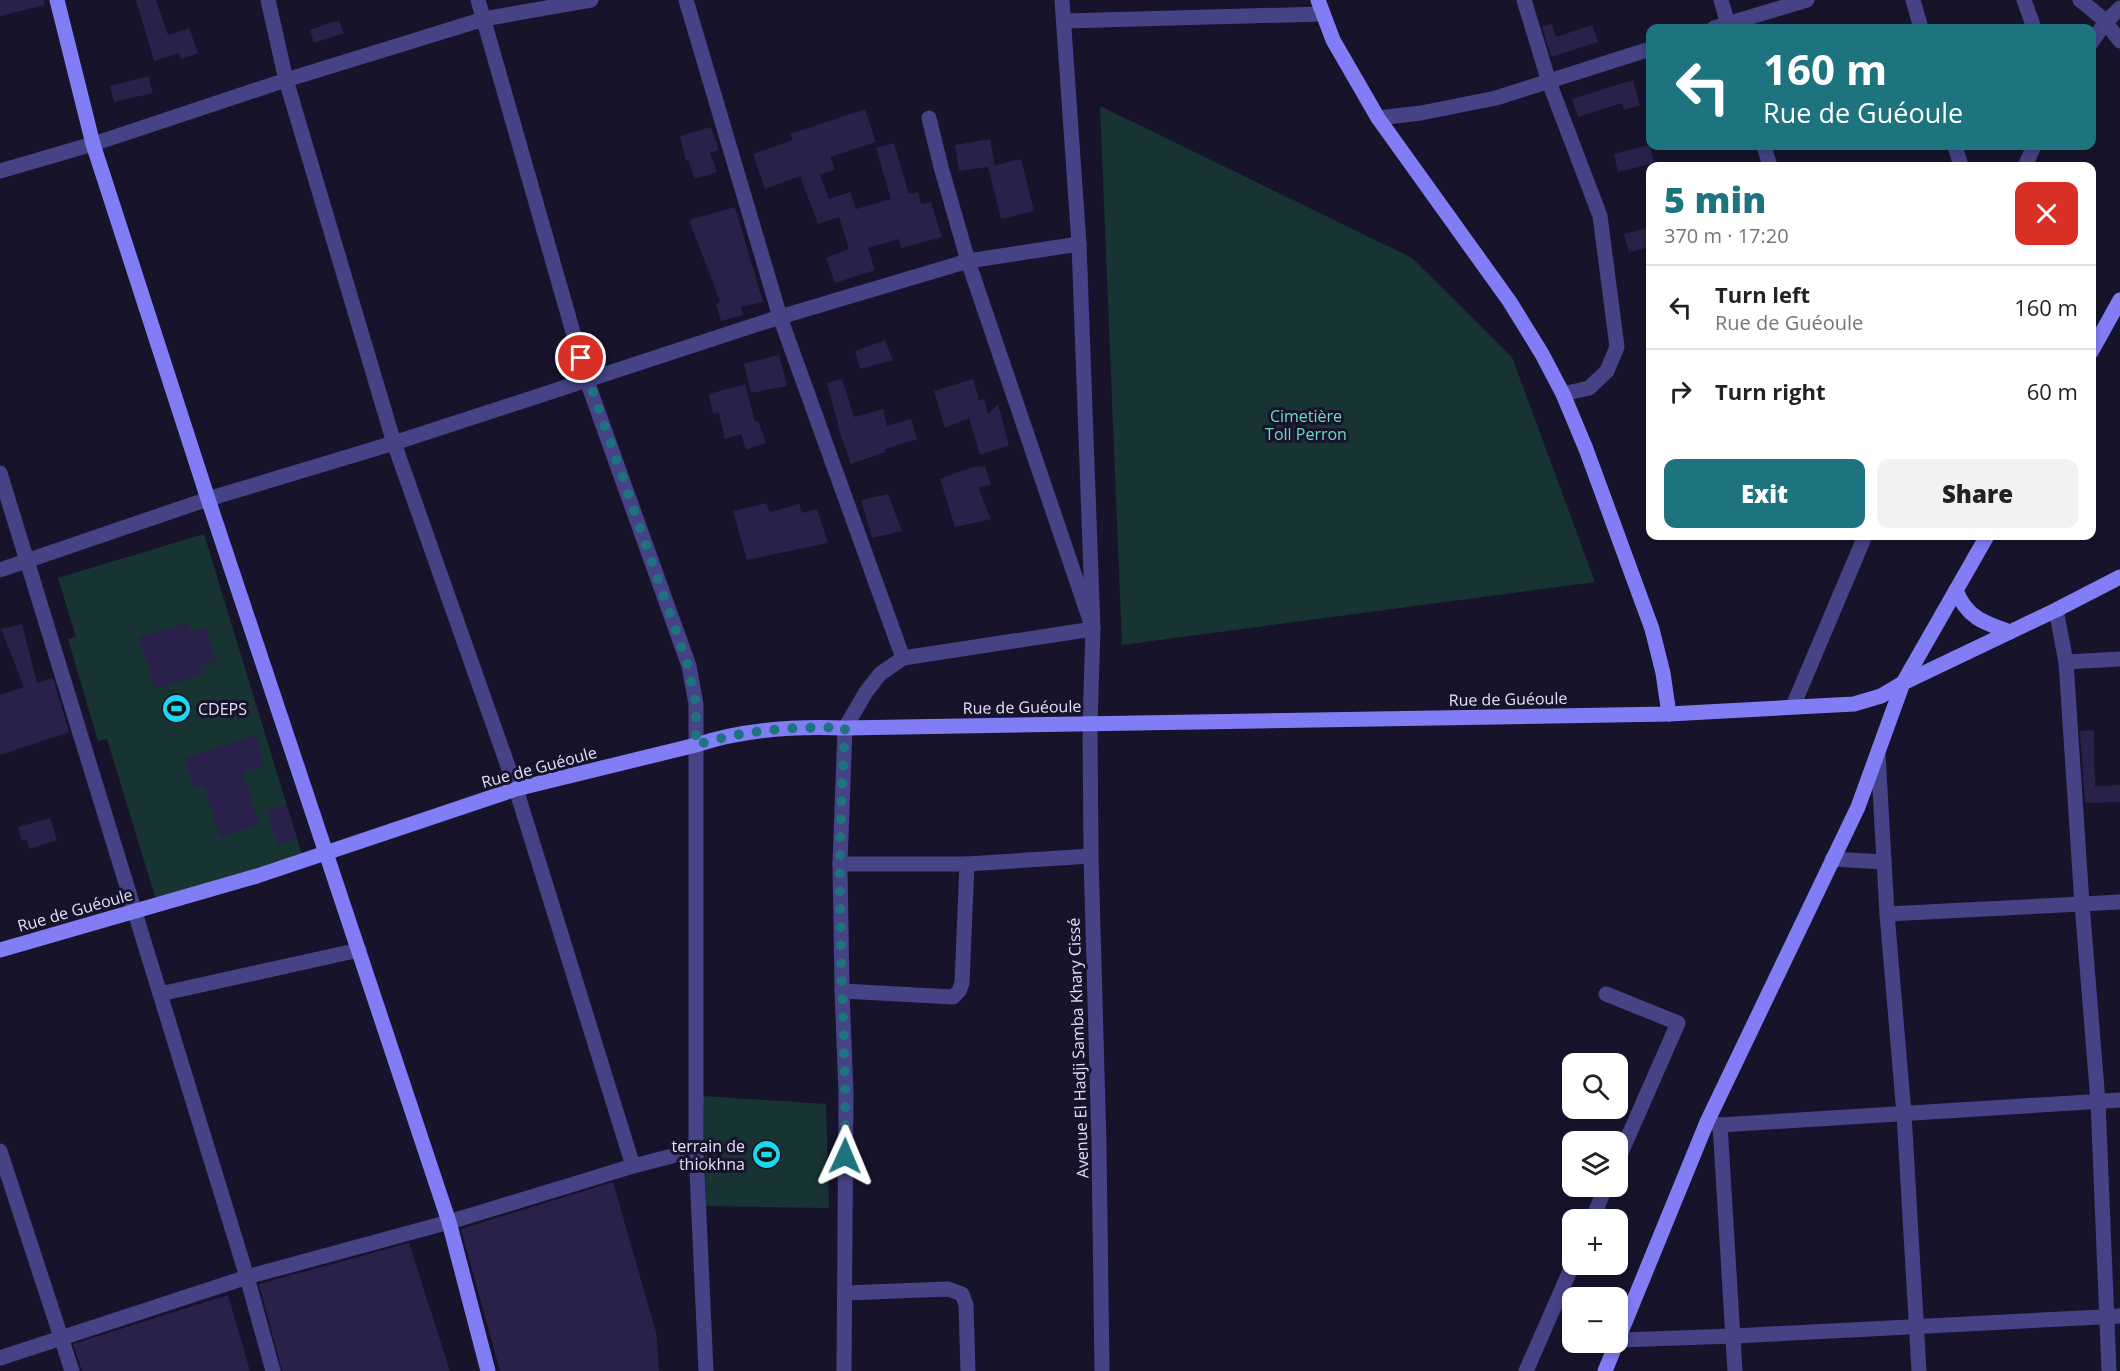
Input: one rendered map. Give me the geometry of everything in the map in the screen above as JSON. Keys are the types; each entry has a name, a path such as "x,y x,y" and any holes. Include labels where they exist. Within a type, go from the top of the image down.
{"street":[{"path":"57,0 93,144 208,499 448,1222 488,1371"},
{"path":"268,0 286,80 394,443 516,789 633,1166"},
{"path":"478,0 587,381 688,666 696,704 696,1150 706,1371"},
{"path":"0,171 93,144 286,80 484,20 591,0"},
{"path":"686,0 780,317 903,658"},
{"name":"Avenue El Hadji Samba Khary Cissé","path":"1062,0 1079,244 1093,629 1090,856 1099,1145 1102,1371"},
{"path":"1524,0 1549,82 1600,216 1617,347 1607,371 1595,382 1588,388 1563,394"},
{"path":"1721,0 1724,24"},
{"path":"1733,24 1807,0"},
{"path":"1913,0 1920,24"},
{"path":"2024,0 2033,24"},
{"path":"2080,0 2105,23 2120,41"},
{"path":"1064,21 1320,7 1333,40 1378,118 1510,302 1563,394 1594,470 1652,629 1663,673 1669,714"},
{"path":"2096,36 2120,8"},
{"path":"1378,118 1421,113 1487,100 1646,50"},
{"path":"844,1371 846,1093 840,864 845,728 866,692 880,674 903,658 1093,629 968,261 929,118"},
{"path":"0,570 208,499 394,443 780,317 968,261 1079,244"},
{"path":"2096,343 2120,300"},
{"path":"0,473 247,1276 273,1371"},
{"path":"1793,706 1863,540"},
{"path":"1628,1322 1714,1123 1858,807 1903,683 1985,540"},
{"name":"Rue de Guéoule","path":"0,950 257,876 516,789 721,737 803,726 845,728 1669,714 1854,704 1881,696 1903,683 2120,577"},
{"path":"1956,590 1961,605 1984,622 2010,632"},
{"path":"2056,610 2066,662 2113,1316 2109,1371"},
{"path":"2066,662 2120,659"},
{"path":"1878,754 1887,914 1904,1114 1919,1371"},
{"path":"840,864 967,864 1090,856"},
{"path":"1832,860 1884,862"},
{"path":"842,991 953,997 959,991 962,983 967,864"},
{"path":"1887,914 2120,902"},
{"path":"160,994 359,950"},
{"path":"1606,994 1678,1023 1628,1137"},
{"path":"1714,1123 2120,1100"},
{"path":"1714,1123 1734,1336 1734,1371"},
{"path":"0,1358 247,1276 448,1222 633,1166 696,1150"},
{"path":"0,1151 72,1371"},
{"path":"1526,1371 1568,1275"},
{"path":"845,1293 948,1289 962,1294 966,1305 969,1371"},
{"path":"1628,1340 2113,1316"},
{"path":"1605,1371 1614,1353"}],"green space":[{"name":"Cimetière Toll Perron","path":"1100,106 1412,258 1512,357 1595,582 1122,645"},
{"name":"CDEPS","path":"204,534 302,855 156,900 107,739 98,741 68,639 76,637 58,578"},
{"name":"terrain de thiokhna","path":"703,1096 826,1104 829,1208 706,1206"}],"building":[{"path":"0,0 44,0 45,5 0,16"},
{"path":"136,0 156,0 168,35 189,28 198,53 181,59 179,53 154,61"},
{"path":"339,20 344,33 314,43 310,30"},
{"path":"1552,24 1556,37 1592,25 1598,42 1551,57 1542,27"},
{"path":"148,76 153,93 114,102 110,86"},
{"path":"1633,80 1640,105 1624,110 1622,103 1578,117 1572,99"},
{"path":"865,109 876,142 830,157 835,169 820,175 829,199 850,192 856,209 891,199 876,148 894,143 909,194 918,192 921,204 931,202 942,237 901,248 899,239 868,248 875,270 835,283 826,258 849,249 839,217 818,224 800,176 765,189 753,154 793,140 790,134"},
{"path":"711,127 719,150 710,153 717,172 695,179 688,160 686,161 680,136"},
{"path":"990,139 995,166 959,171 955,145"},
{"path":"1646,146 1646,150 1651,150 1654,162 1646,162 1646,165 1618,172 1614,154"},
{"path":"1021,159 1034,211 1001,219 988,167"},
{"path":"735,207 763,302 741,307 743,315 721,321 716,304 720,301 689,220"},
{"path":"1646,228 1646,248 1629,252 1624,234"},
{"path":"885,340 893,360 860,369 855,351"},
{"path":"779,355 787,386 751,393 744,364"},
{"path":"842,379 854,417 883,409 887,426 911,419 917,439 885,449 885,452 851,464 837,424 827,383"},
{"path":"973,379 979,400 984,399 988,414 998,404 1009,445 980,455 969,418 945,428 934,391"},
{"path":"745,384 755,422 758,421 766,443 746,450 741,434 725,439 719,413 713,414 709,394"},
{"path":"985,466 991,485 978,487 991,519 955,527 940,479 973,467"},
{"path":"888,494 902,531 872,538 861,500"},
{"path":"766,503 770,512 799,504 802,513 817,509 828,543 747,560 733,511"},
{"path":"188,623 191,632 206,627 216,661 200,666 202,675 155,689 139,637"},
{"path":"22,624 37,683 53,678 69,732 0,755 0,695 24,687 1,629"},
{"path":"2094,730 2095,786 2120,785 2120,802 2085,803 2080,731"},
{"path":"256,735 264,765 243,772 259,825 220,837 204,786 194,789 185,758"},
{"path":"286,804 297,839 278,845 267,811"},
{"path":"50,818 57,840 29,849 27,840 22,841 18,827"},
{"path":"613,1182 657,1336 659,1371 500,1371 461,1229"},
{"path":"409,1243 450,1371 282,1371 259,1284"},
{"path":"228,1295 250,1371 82,1371 73,1344"}],"place":[{"name":"CDEPS","path":"177,709"},
{"name":"terrain de thiokhna","path":"766,1155"}],"route":[{"path":"581,358 587,381 688,666 696,704 696,745 721,737 803,726 845,728 840,864 846,1093 845,1156"}]}
